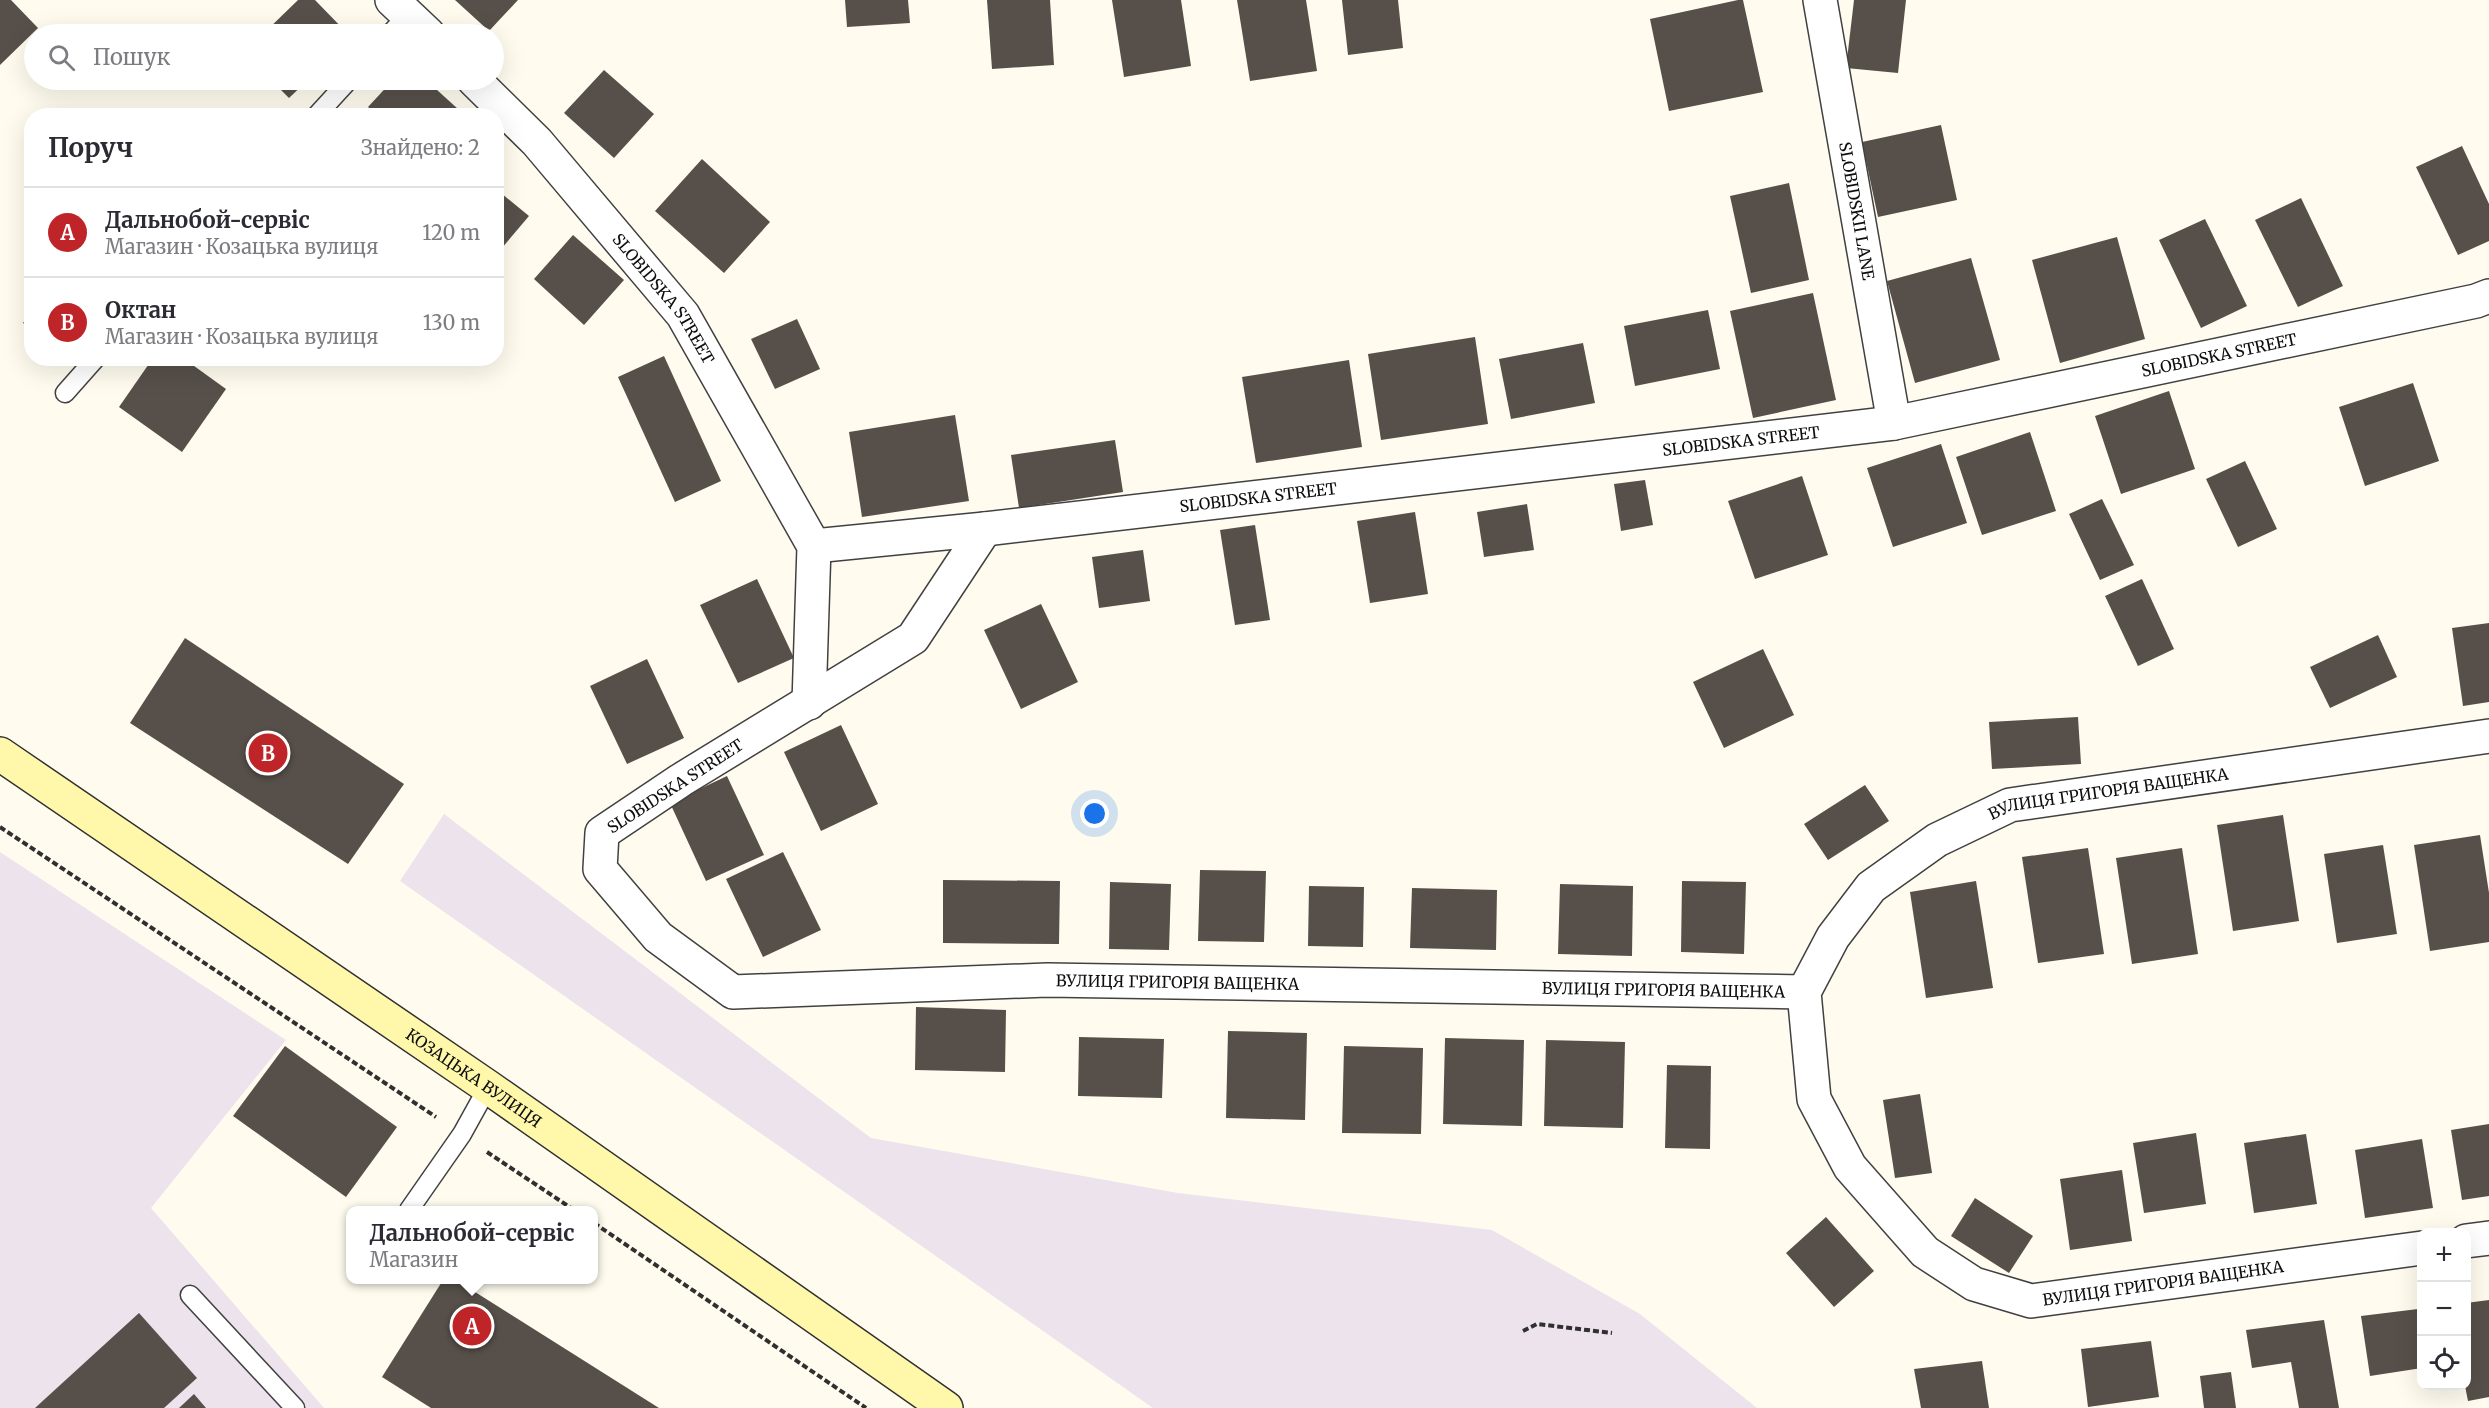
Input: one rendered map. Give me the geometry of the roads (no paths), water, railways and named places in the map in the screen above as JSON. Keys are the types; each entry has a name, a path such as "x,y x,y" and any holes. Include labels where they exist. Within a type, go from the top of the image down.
{"main road":[{"name":"КОЗАЦЬКА ВУЛИЦЯ","path":"0,754 488,1087 946,1408"}],"street":[{"name":"SLOBIDSKII LANE","path":"1820,0 1894,423"},
{"name":"SLOBIDSKA STREET","path":"484,90 502,108"},
{"name":"SLOBIDSKA STREET","path":"504,110 537,142 683,315 814,546 985,529 1894,423 2465,303 2489,296"},
{"name":"SLOBIDSKA STREET","path":"600,868 602,833 681,780 913,638 985,529"},
{"path":"809,703 814,546"},
{"name":"ВУЛИЦЯ ГРИГОРІЯ ВАЩЕНКА","path":"2417,1249 2031,1301 1974,1284 1925,1252 1850,1167 1814,1099 1804,992 1833,937 1871,887 1937,840 2010,805 2489,736"},
{"name":"ВУЛИЦЯ ГРИГОРІЯ ВАЩЕНКА","path":"600,868 658,937 733,992 1047,980 1804,992"},
{"path":"2471,1240 2489,1238"}],"lane":[{"path":"323,108 340,90"},
{"path":"65,393 89,366"},
{"path":"412,1206 462,1134 488,1087"},
{"path":"190,1295 295,1408"}],"place":[{"name":"Октан","path":"268,753"},
{"name":"Дальнобой-сервіс","path":"472,1326"}]}
